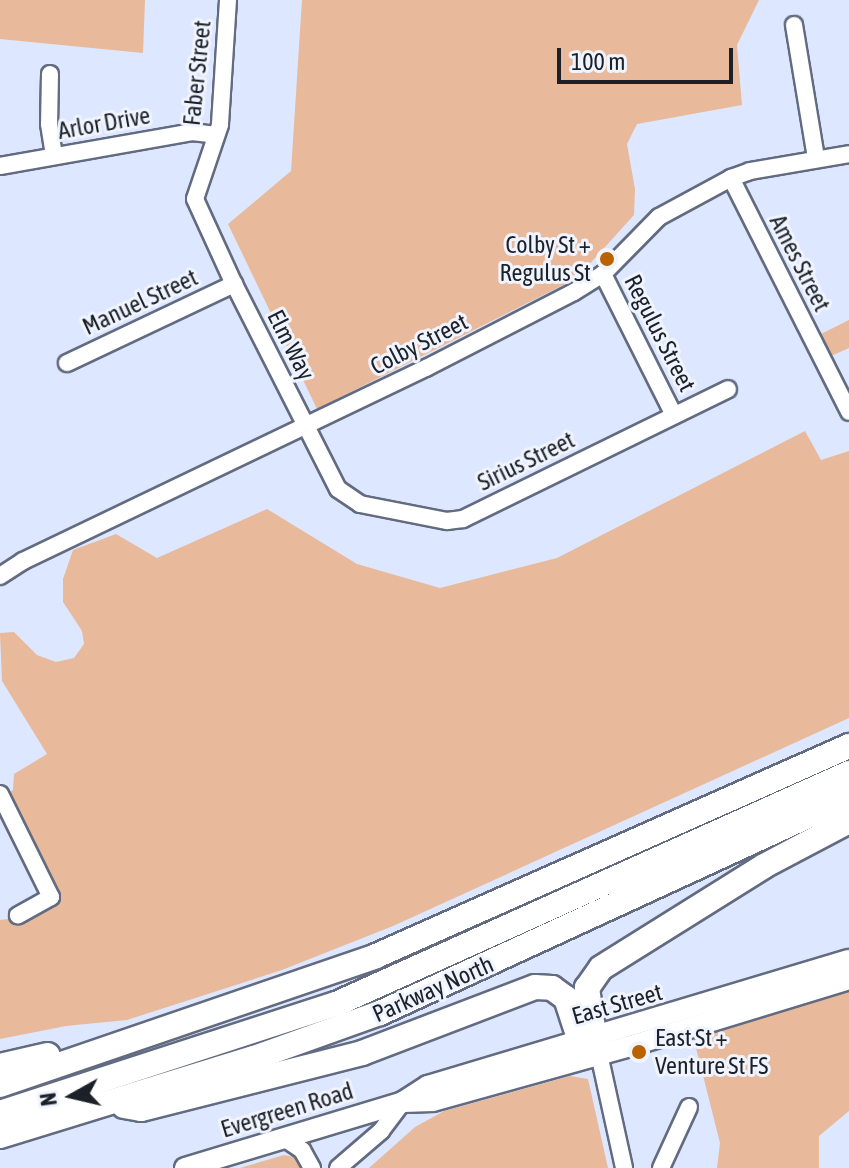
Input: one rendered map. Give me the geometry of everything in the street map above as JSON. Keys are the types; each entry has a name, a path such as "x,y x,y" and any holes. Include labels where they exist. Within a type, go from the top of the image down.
{"highway":[{"path":"0,1085 376,956 849,746"},
{"path":"0,1113 336,1004 849,773"},
{"name":"Parkway North","path":"0,1136 254,1058 380,1013 849,797"},
{"path":"591,1044 587,988 601,968 764,866 849,821"},
{"path":"106,1102 141,1109 362,1053 535,987 552,988 566,998 591,1044"},
{"path":"0,1066 171,1027"}],"main road":[{"name":"East Street","path":"591,1044 849,960"},
{"name":"East Street","path":"403,1102 428,1086 849,979"},
{"name":"Evergreen Road","path":"185,1168 403,1102"}],"street":[{"name":"Faber Street","path":"228,0 216,135 195,199 234,284"},
{"path":"794,25 816,158"},
{"path":"50,74 49,124 54,156"},
{"name":"Arlor Drive","path":"0,166 192,132 216,135"},
{"name":"Colby Street","path":"0,576 36,554 440,361 603,274 659,217 731,178 816,158 849,154"},
{"name":"Ames Street","path":"731,178 849,412"},
{"name":"Regulus Street","path":"603,274 674,415"},
{"name":"Manuel Street","path":"67,363 234,284"},
{"name":"Elm Way","path":"234,284 305,427"},
{"name":"Sirius Street","path":"305,427 338,489 360,504 447,521 463,519 728,389"},
{"path":"0,794 51,897 18,915"},
{"path":"591,1044 624,1168"},
{"name":"East Street","path":"338,1168 381,1131 403,1102"},
{"path":"661,1168 689,1107"},
{"path":"284,1138 302,1150 312,1168"}],"shaded area":[{"path":"0,0 145,0 143,53 0,39"},
{"path":"302,0 759,0 737,45 742,105 637,124 627,144 635,189 634,215 577,278 317,409 228,224 291,171"},
{"path":"849,320 849,348 831,356 821,334"},
{"path":"805,431 821,460 849,451 849,718 393,926 282,970 127,1020 66,1026 0,1039 0,920 17,918 55,890 9,793 13,790 14,774 47,754 2,681 0,633 14,632 37,655 56,662 74,658 84,644 82,631 63,602 63,579 73,550 116,534 157,558 267,509 357,564 440,588 557,558"},
{"path":"849,990 849,1111 819,1136 819,1168 717,1168 720,1143 693,1036"},
{"path":"570,1076 588,1079 608,1168 369,1168 415,1127 444,1111"},
{"path":"284,1155 294,1157 302,1168 240,1168"}],"place":[{"name":"Colby St + Regulus St","path":"607,259"},
{"name":"East St + Venture St FS","path":"639,1052"}]}
